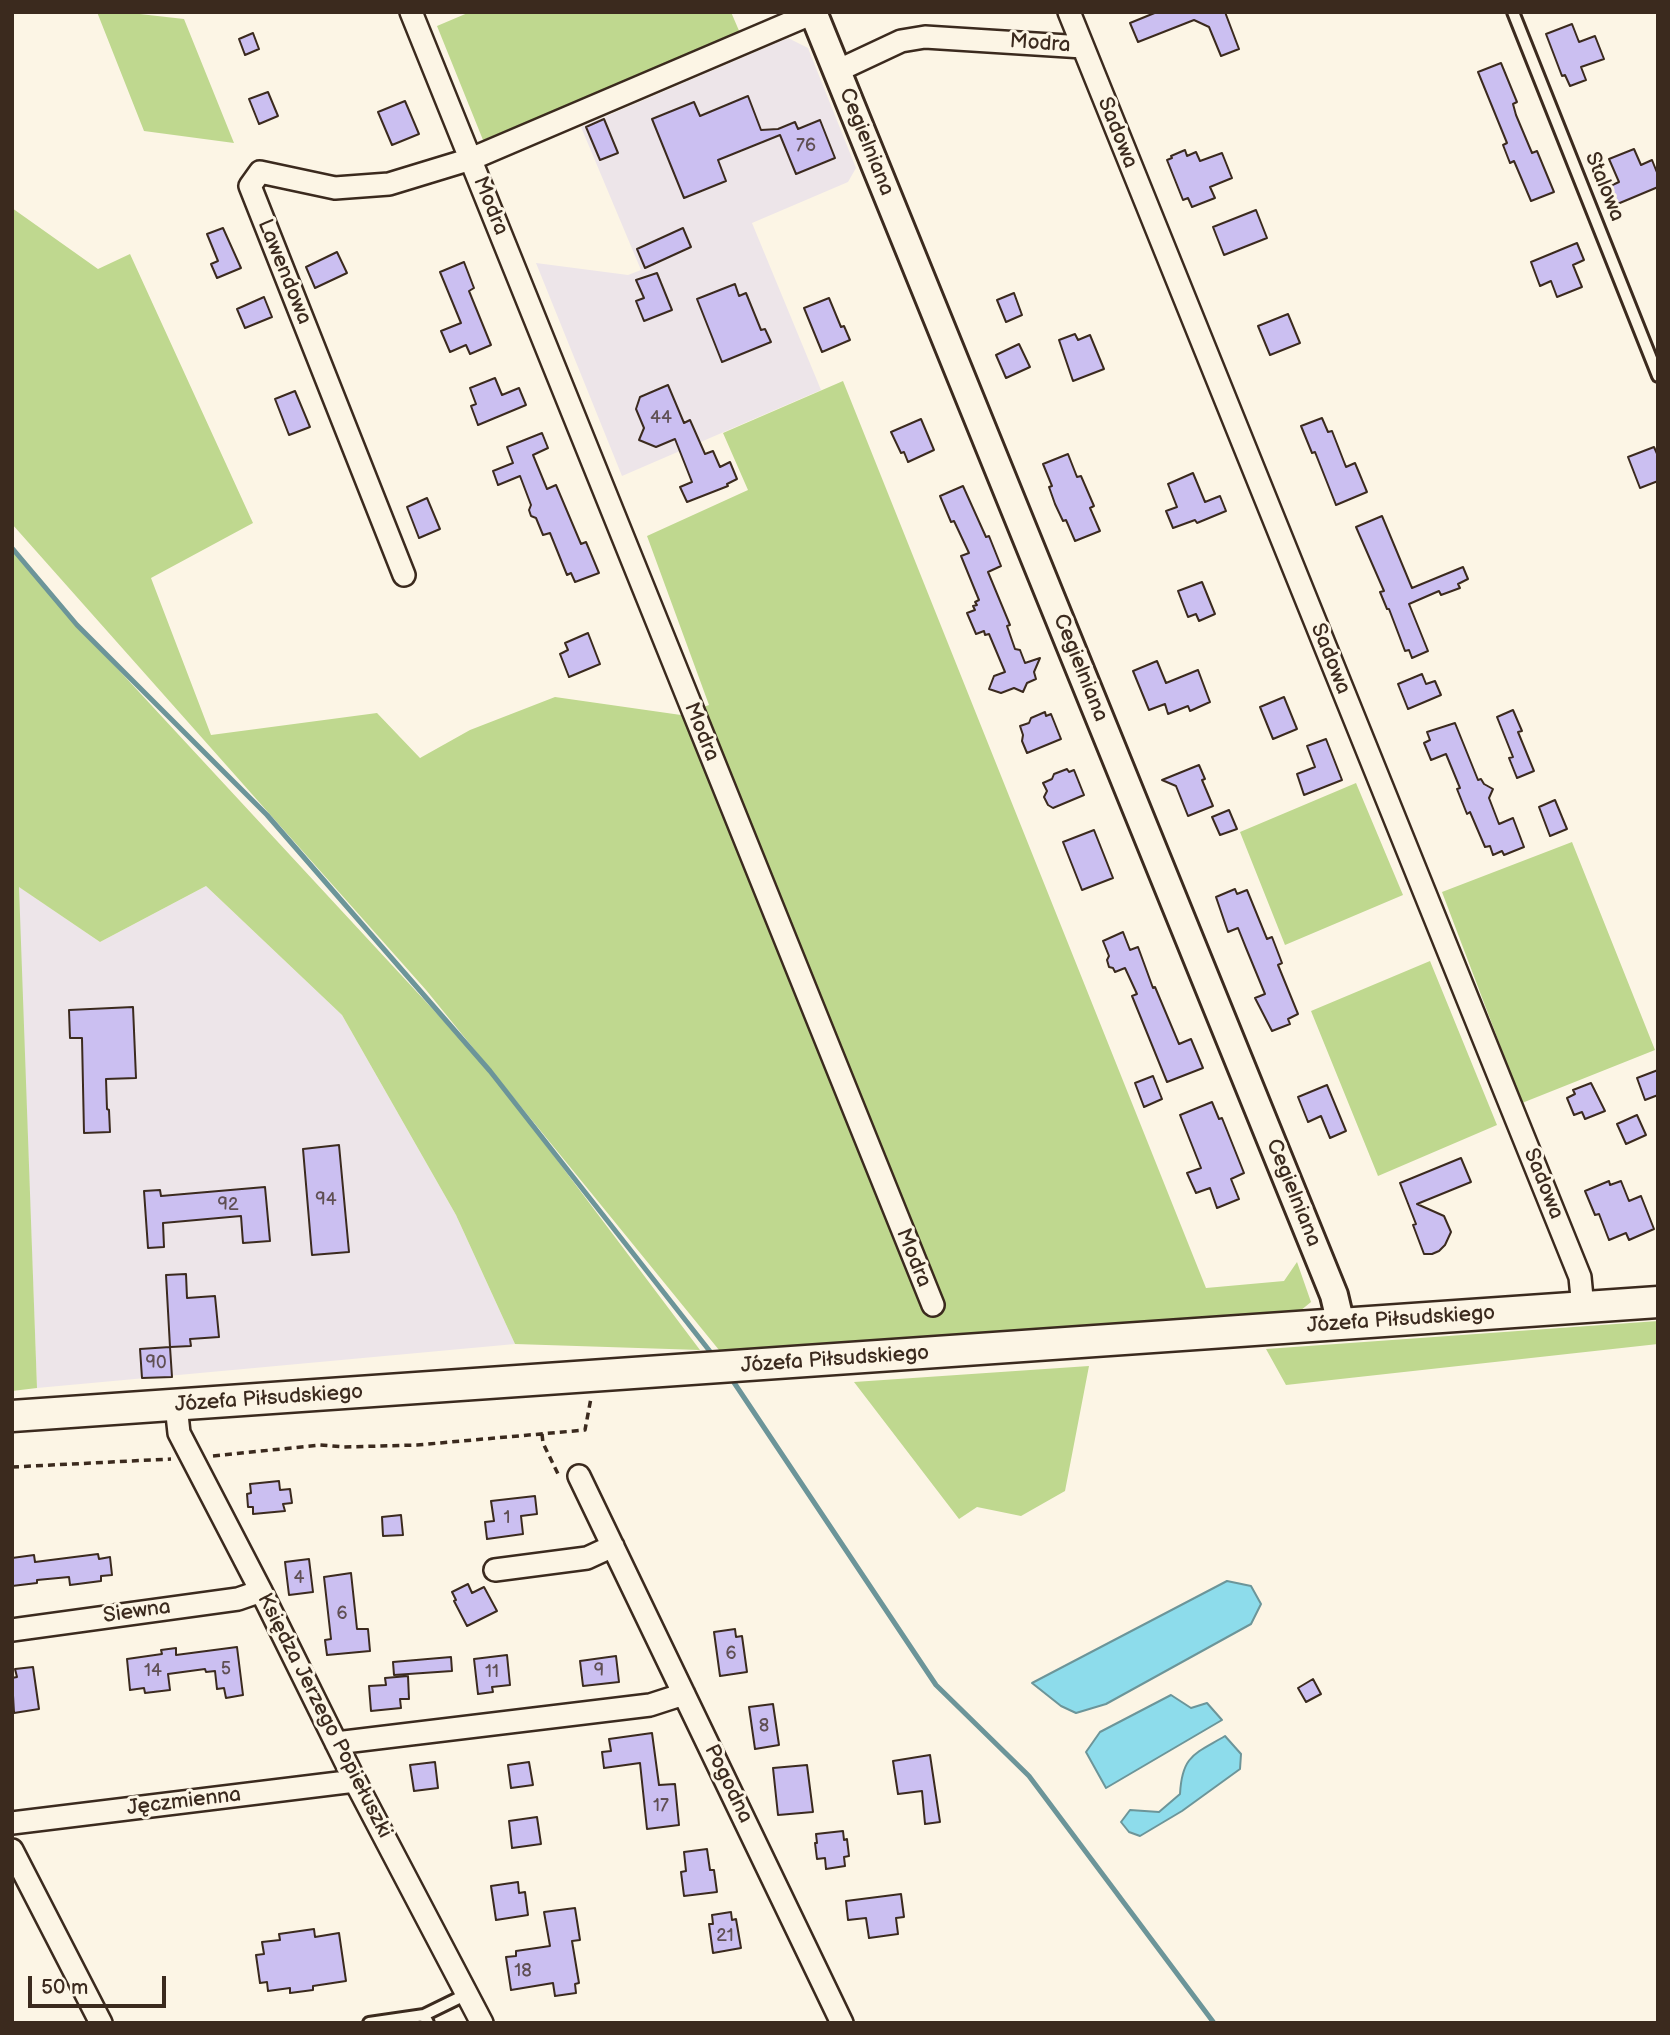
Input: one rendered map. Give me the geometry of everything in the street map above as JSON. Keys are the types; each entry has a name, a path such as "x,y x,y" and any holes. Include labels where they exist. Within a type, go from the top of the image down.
{"main road":[{"name":"Józefa Piłsudskiego","path":"12,1416 1658,1303"}],"street":[{"name":"Modra","path":"411,12 933,1305"},
{"name":"Modra","path":"471,159 813,12"},
{"name":"Cegielniana","path":"813,12 1334,1295 1338,1312 1337,1325"},
{"name":"Sadowa","path":"1069,12 1580,1278 1583,1307"},
{"name":"Modra","path":"837,71 901,41 925,37 1083,47"},
{"name":"Lawendowa","path":"404,575 250,186 260,173 335,188 389,184 471,159"},
{"name":"Księdza Jerzego Popiełuszki","path":"176,1405 180,1433 192,1458 355,1781 482,2023"},
{"name":"Pogodna","path":"579,1476 842,2023"},
{"path":"495,1570 587,1558 613,1546"},
{"name":"Siewna","path":"12,1630 238,1599 261,1591"},
{"path":"336,1742 650,1705 684,1694"},
{"name":"Jęczmienna","path":"12,1823 355,1781"},
{"path":"12,1850 101,2023"}],"lane":[{"name":"Stalowa","path":"1513,12 1658,376"},
{"path":"369,2023 426,2019 467,1994"}],"path":[{"path":"12,1468 192,1458 320,1445 416,1445 584,1430 595,1376"}],"shaded area":[{"path":"788,38 808,48 856,168 848,182 752,223 821,390 622,476 536,263 628,275 641,270 581,127"},
{"path":"18,886 100,942 206,886 342,1015 456,1215 515,1344 37,1388"}],"green space":[{"path":"97,12 184,19 234,143 144,131"},
{"path":"470,12 731,12 740,33 483,140 437,26"},
{"path":"12,208 98,269 130,254 253,523 151,578 211,735 377,713 420,758 470,730 555,697 681,715 709,705 647,536 748,490 723,433 843,381 1206,1288 1284,1281 1297,1262 1311,1302 1300,1311 848,1344 719,1350 426,990 12,524"},
{"path":"12,548 77,625 490,1071 700,1350 515,1344 456,1215 342,1015 206,886 100,942 19,887 37,1388 12,1391"},
{"path":"1356,783 1403,895 1285,945 1240,832"},
{"path":"1572,842 1655,1050 1522,1103 1442,892"},
{"path":"1430,961 1497,1125 1378,1176 1311,1011"},
{"path":"1658,1321 1658,1344 1286,1385 1266,1349"},
{"path":"1089,1366 1065,1491 1021,1516 977,1507 959,1519 854,1382"}],"water":[{"path":"1227,1581 1251,1586 1261,1604 1251,1624 1106,1704 1076,1713 1061,1706 1032,1683"},
{"path":"1171,1695 1191,1708 1207,1703 1222,1720 1106,1788 1086,1752 1100,1732"},
{"path":"1225,1736 1241,1754 1240,1769 1182,1811 1140,1836 1129,1832 1121,1822 1130,1810 1159,1812 1180,1794 1184,1771 1192,1757"}],"building":[{"path":"1157,12 1225,12 1239,49 1221,56 1209,27 1194,20 1138,42 1130,23"},
{"path":"1572,24 1579,42 1595,36 1604,59 1581,67 1586,80 1570,86 1565,75 1562,76 1546,34"},
{"path":"253,33 259,49 245,55 239,39"},
{"path":"1501,63 1517,102 1513,104 1516,115 1532,153 1537,151 1554,192 1531,201 1514,161 1510,163 1503,145 1507,143 1478,72"},
{"path":"268,92 278,116 259,124 249,99"},
{"path":"748,96 761,130 778,129 795,122 798,129 820,120 835,158 796,174 780,135 718,160 726,181 684,198 652,119 694,102 700,116"},
{"path":"405,101 419,134 392,145 378,112"},
{"path":"604,119 618,153 600,160 586,127"},
{"path":"1634,149 1641,165 1652,160 1658,175 1658,187 1615,205 1608,187 1619,182 1609,159"},
{"path":"1185,150 1187,156 1196,152 1200,161 1222,153 1232,178 1210,187 1215,198 1192,207 1188,198 1183,200 1167,160"},
{"path":"1256,210 1267,238 1224,255 1213,227"},
{"path":"223,228 241,268 217,278 211,264 218,261 207,234"},
{"path":"683,228 691,247 645,268 637,249"},
{"path":"1577,243 1584,260 1573,265 1582,287 1557,297 1551,281 1540,286 1531,262"},
{"path":"337,252 347,273 315,288 306,267"},
{"path":"464,262 474,288 469,291 491,345 470,354 466,345 450,352 441,331 461,323 440,272"},
{"path":"657,273 672,310 644,321 636,301 644,298 636,280"},
{"path":"735,284 739,296 746,293 761,330 765,329 771,342 722,362 697,299"},
{"path":"1014,293 1022,315 1006,322 997,300"},
{"path":"264,297 272,317 245,328 237,309"},
{"path":"829,298 841,327 844,326 850,340 822,352 804,308"},
{"path":"1288,314 1300,343 1270,355 1258,326"},
{"path":"1075,334 1078,340 1090,335 1104,369 1073,381 1059,340"},
{"path":"1019,344 1030,367 1006,378 996,355"},
{"path":"495,378 502,395 519,388 526,405 478,425 471,406 476,404 470,388"},
{"path":"668,385 684,423 690,420 705,454 713,451 720,467 730,462 737,479 727,484 728,486 687,502 680,487 692,482 675,439 656,447 639,440 644,428 636,409 640,397"},
{"path":"295,391 310,427 289,435 275,399"},
{"path":"1322,418 1328,432 1332,431 1346,467 1355,463 1367,492 1336,505 1315,452 1312,453 1301,426"},
{"path":"921,419 934,450 908,462 891,432"},
{"path":"542,433 548,448 533,455 547,489 556,485 581,544 586,542 599,573 575,582 571,573 567,575 550,533 543,535 536,518 531,516 531,505 520,476 498,485 493,471 513,463 507,447"},
{"path":"1654,447 1658,456 1658,481 1640,488 1628,457"},
{"path":"1068,454 1077,477 1081,476 1094,506 1090,508 1100,531 1075,541 1055,504 1049,487 1052,486 1043,464"},
{"path":"1193,473 1205,502 1220,496 1226,511 1197,523 1195,520 1173,528 1166,511 1177,507 1168,484"},
{"path":"963,486 1001,566 988,572 1010,625 1007,626 1015,649 1020,650 1025,663 1040,658 1034,672 1036,679 1027,683 1023,692 1014,688 1001,693 989,689 994,676 1005,672 989,634 985,635 984,631 976,634 967,613 975,610 973,606 977,605 975,602 979,600 961,556 969,553 940,496"},
{"path":"427,498 440,529 419,538 407,507"},
{"path":"1382,516 1412,588 1463,567 1468,579 1458,584 1460,588 1441,595 1439,591 1409,604 1428,651 1412,658 1409,650 1405,651 1387,609 1380,592 1384,591 1356,527"},
{"path":"1202,582 1215,614 1199,621 1196,614 1188,617 1178,591"},
{"path":"588,633 600,664 569,677 560,654 568,650 565,643"},
{"path":"1157,661 1166,683 1198,670 1210,702 1190,711 1188,706 1168,714 1165,704 1149,710 1133,671"},
{"path":"1422,674 1426,684 1435,681 1441,695 1408,709 1398,684"},
{"path":"1284,697 1297,729 1273,739 1260,707"},
{"path":"1513,710 1522,731 1518,732 1534,771 1517,778 1509,758 1513,757 1497,717"},
{"path":"1045,712 1046,716 1051,714 1061,739 1027,753 1020,726"},
{"path":"1455,723 1478,780 1481,779 1493,789 1489,798 1499,824 1513,818 1524,847 1504,855 1502,851 1493,855 1490,846 1485,847 1470,812 1467,814 1446,754 1431,760 1424,743 1430,740 1427,732"},
{"path":"1326,739 1342,780 1304,795 1297,774 1315,767 1307,746"},
{"path":"1199,765 1213,806 1188,816 1176,786 1162,780"},
{"path":"1067,769 1069,772 1074,770 1084,795 1053,808 1044,797 1047,791 1043,783 1052,779 1054,774"},
{"path":"1555,800 1567,829 1550,836 1539,807"},
{"path":"1229,810 1237,829 1220,835 1212,817"},
{"path":"1094,830 1113,878 1082,890 1063,842"},
{"path":"1235,889 1237,894 1247,890 1267,939 1272,937 1282,963 1278,965 1298,1014 1288,1019 1290,1024 1272,1031 1255,998 1265,994 1238,928 1228,932 1216,897"},
{"path":"1123,932 1130,950 1138,947 1153,988 1155,987 1179,1044 1191,1039 1203,1068 1167,1082 1132,996 1137,994 1125,968 1115,972 1109,967 1109,956 1103,941"},
{"path":"133,1007 136,1078 106,1079 110,1132 84,1133 82,1038 70,1038 69,1010"},
{"path":"1658,1070 1658,1095 1645,1100 1637,1078"},
{"path":"1153,1076 1162,1099 1144,1107 1135,1083"},
{"path":"1591,1083 1605,1111 1585,1119 1582,1112 1574,1115 1567,1098 1575,1094 1573,1090"},
{"path":"1327,1085 1346,1131 1330,1138 1321,1116 1308,1122 1298,1097"},
{"path":"1212,1102 1219,1119 1222,1118 1244,1173 1231,1179 1239,1199 1217,1208 1210,1188 1196,1193 1187,1173 1201,1168 1180,1115"},
{"path":"1637,1115 1646,1135 1626,1144 1617,1124"},
{"path":"339,1145 349,1252 312,1255 303,1149"},
{"path":"1461,1158 1471,1182 1417,1204 1444,1216 1451,1232 1439,1251 1424,1254 1400,1183"},
{"path":"1609,1181 1610,1185 1621,1181 1629,1201 1641,1196 1654,1229 1629,1240 1626,1233 1609,1240 1599,1214 1595,1215 1585,1191"},
{"path":"265,1187 270,1241 243,1243 241,1216 163,1223 164,1247 148,1248 144,1191 160,1190 161,1196"},
{"path":"186,1274 187,1298 215,1296 219,1337 190,1339 191,1346 170,1347 166,1275"},
{"path":"170,1347 172,1377 142,1378 140,1349"},
{"path":"279,1481 280,1490 290,1489 292,1503 283,1504 285,1511 253,1514 253,1507 248,1507 247,1494 251,1493 250,1484"},
{"path":"535,1496 537,1514 521,1516 523,1534 487,1539 485,1522 494,1521 491,1501"},
{"path":"401,1515 403,1535 383,1536 382,1517"},
{"path":"98,1554 99,1559 110,1557 112,1575 101,1576 101,1581 70,1585 69,1577 12,1586 12,1558 34,1555 35,1562"},
{"path":"309,1559 313,1592 289,1595 285,1562"},
{"path":"351,1573 357,1629 368,1629 370,1651 327,1655 325,1640 331,1639 324,1577"},
{"path":"468,1584 472,1593 484,1587 497,1611 467,1626 452,1592"},
{"path":"735,1629 736,1637 742,1636 747,1672 720,1676 714,1632"},
{"path":"237,1647 243,1695 226,1698 224,1688 217,1689 215,1671 206,1672 205,1669 168,1674 170,1690 145,1693 144,1688 130,1690 127,1659 162,1654 161,1650 176,1648 176,1655"},
{"path":"507,1655 510,1685 492,1687 493,1692 478,1694 474,1659"},
{"path":"616,1656 619,1682 583,1686 580,1661"},
{"path":"451,1657 452,1671 394,1675 393,1662"},
{"path":"33,1667 39,1709 14,1713 12,1678 17,1677 15,1669"},
{"path":"408,1676 409,1699 400,1699 401,1708 371,1711 369,1686 386,1685 385,1678"},
{"path":"1313,1679 1321,1694 1306,1702 1298,1688"},
{"path":"773,1704 779,1745 755,1749 749,1707"},
{"path":"652,1733 659,1785 675,1784 679,1825 647,1829 640,1763 604,1768 602,1752 611,1751 609,1739"},
{"path":"930,1755 940,1822 925,1824 922,1791 898,1794 893,1761"},
{"path":"435,1762 438,1788 414,1791 410,1765"},
{"path":"529,1762 533,1785 511,1788 508,1765"},
{"path":"807,1765 813,1812 778,1815 773,1768"},
{"path":"537,1817 541,1844 512,1848 509,1821"},
{"path":"843,1831 849,1856 844,1857 845,1866 826,1869 825,1858 817,1859 816,1834"},
{"path":"707,1849 717,1892 684,1896 681,1872 686,1871 684,1852"},
{"path":"518,1882 519,1893 525,1892 528,1915 496,1920 491,1886"},
{"path":"901,1894 904,1917 896,1918 898,1934 869,1938 866,1918 848,1920 846,1901"},
{"path":"575,1908 580,1940 572,1941 579,1983 575,1984 576,1993 555,1996 553,1983 511,1990 506,1957 516,1956 516,1951 550,1946 544,1912"},
{"path":"731,1912 732,1920 736,1919 741,1948 713,1953 709,1924 713,1924 712,1915"},
{"path":"314,1929 315,1937 339,1933 346,1981 290,1993 290,1988 268,1991 267,1982 260,1983 256,1955 264,1954 262,1942 280,1940 279,1934"}],"waterway":[{"path":"12,548 77,625 267,815 490,1071 712,1354"},
{"path":"733,1381 936,1685 1029,1776 1214,2023"}]}
